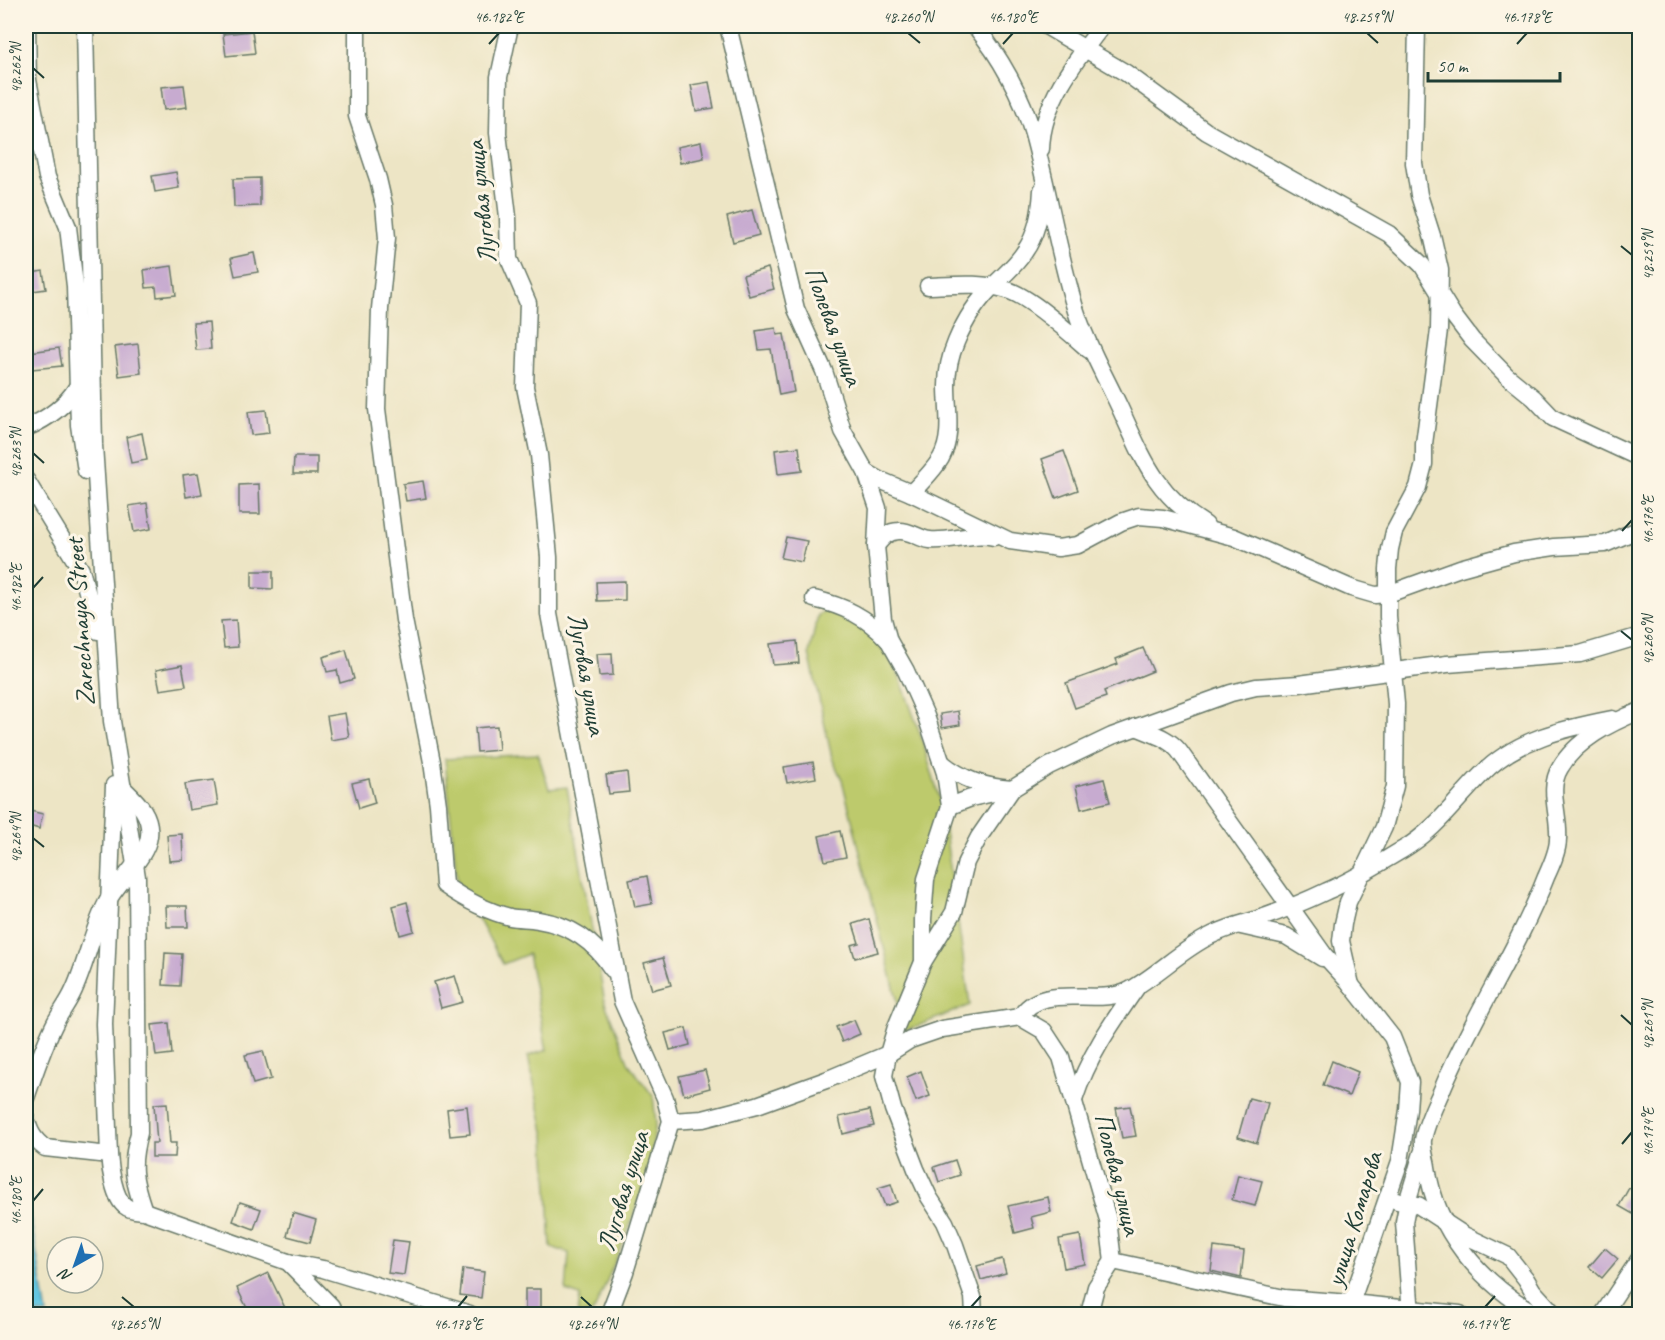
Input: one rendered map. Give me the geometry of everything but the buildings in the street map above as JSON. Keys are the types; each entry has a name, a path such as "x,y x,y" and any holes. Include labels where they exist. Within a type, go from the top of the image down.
{"street":[{"path":"27,26 28,80 47,177 68,227 75,286 77,387 81,436 101,546"},
{"name":"Zarechnaya Street","path":"85,26 94,445 118,783 137,878 140,1065 139,1133 133,1156 134,1183 144,1211"},
{"path":"357,26 357,116 378,179 384,205 387,238 380,309 377,409 404,620 435,784 444,885 462,898 490,910 511,917 555,924 573,931 602,952 617,977"},
{"name":"Луговая улица","path":"510,26 499,77 498,133 508,217 509,259 528,303 525,387 539,455 549,557 549,614 622,1001 664,1098 671,1121 625,1272 609,1314"},
{"name":"Полевая улица","path":"728,26 796,309 824,371 843,431 866,472 878,508 876,546 883,619 889,641 906,670 926,716 945,773 950,806 926,879 923,962 896,1027 884,1076 893,1109 929,1197 945,1222 955,1245 973,1297 974,1314"},
{"path":"975,26 1010,78 1022,104 1032,133 1076,311 1091,352 1157,483 1197,519 1220,533"},
{"path":"1046,26 1126,73 1207,132 1389,234 1422,265 1453,315 1472,340 1553,418 1640,458"},
{"path":"911,493 941,458 948,435 949,412 946,387 948,364 956,342 969,317 992,287 1014,265 1031,241 1041,208 1042,131 1057,93 1085,48 1102,26"},
{"path":"1351,985 1341,941 1348,902 1384,827 1395,786 1396,704 1388,569 1394,532 1418,487 1424,464 1424,444 1439,330 1440,270 1419,195 1414,163 1417,26"},
{"path":"928,286 963,285 1009,290 1032,305 1091,352"},
{"path":"26,428 64,405 77,387"},
{"path":"866,472 1010,541"},
{"path":"26,480 81,570 102,649 112,721"},
{"path":"876,546 884,536 901,530 926,539 945,541 980,535 1058,548 1078,545 1121,522 1138,516 1163,518 1234,537 1351,588 1375,596 1388,594 1460,568 1514,553 1554,547 1605,544 1640,529"},
{"name":"Полевая улица","path":"814,599 836,604 852,611 866,619 889,641"},
{"path":"923,962 954,912 963,872 975,845 996,809 1012,789 1049,766 1112,736 1231,693 1256,687 1299,684 1393,670 1580,654 1640,636"},
{"path":"671,1121 703,1119 757,1106 826,1080 888,1054 910,1040 942,1029 1020,1017 1025,1008 1040,1000 1127,992 1185,950 1212,935 1329,891 1405,848 1425,834 1453,808 1482,773 1504,756 1528,742 1555,732 1634,713"},
{"path":"1412,1312 1404,1222 1421,1161 1423,1141 1458,1053 1521,932 1550,868 1558,841 1555,776 1560,766 1580,743 1634,713"},
{"path":"1136,727 1173,743 1335,967"},
{"path":"941,762 975,784 990,788 1012,789"},
{"path":"118,783 104,1024 109,1155 120,1201 132,1210 144,1211 288,1262 323,1269 470,1314"},
{"path":"950,806 971,798 1012,789"},
{"path":"26,1098 41,1053 55,1022 73,993 97,921 110,895 134,863"},
{"path":"1233,926 1256,928 1286,936 1335,967"},
{"name":"улица Комарова","path":"1335,967 1392,1037 1410,1082 1400,1161 1349,1309 1460,1314"},
{"path":"1074,1101 1080,1079 1110,1025 1140,984"},
{"name":"Полевая улица","path":"1020,1017 1044,1031 1061,1057 1108,1220 1113,1261 1284,1298 1349,1309"},
{"path":"1410,1082 1431,1191 1445,1222 1455,1240 1485,1278 1536,1314"},
{"path":"26,1117 29,1131 36,1142 45,1148 109,1155"},
{"path":"1388,1199 1418,1205 1464,1235 1508,1256 1533,1291 1554,1314"},
{"path":"1603,1314 1640,1258"},
{"path":"1089,1314 1096,1287 1113,1261"},
{"path":"288,1262 331,1306 334,1314"}],"green space":[{"path":"827,609 861,624 876,638 887,654 900,678 921,736 941,804 970,1005 905,1031 842,780 832,758 809,653 818,615"},
{"path":"538,754 549,789 567,787 605,1003 629,1064 653,1096 656,1122 649,1171 628,1231 591,1314 578,1314 580,1296 566,1291 569,1253 551,1247 545,1136 528,1056 547,1050 528,954 503,964 457,880 445,759"}],"water":[{"path":"26,1191 47,1314 26,1314"}]}
